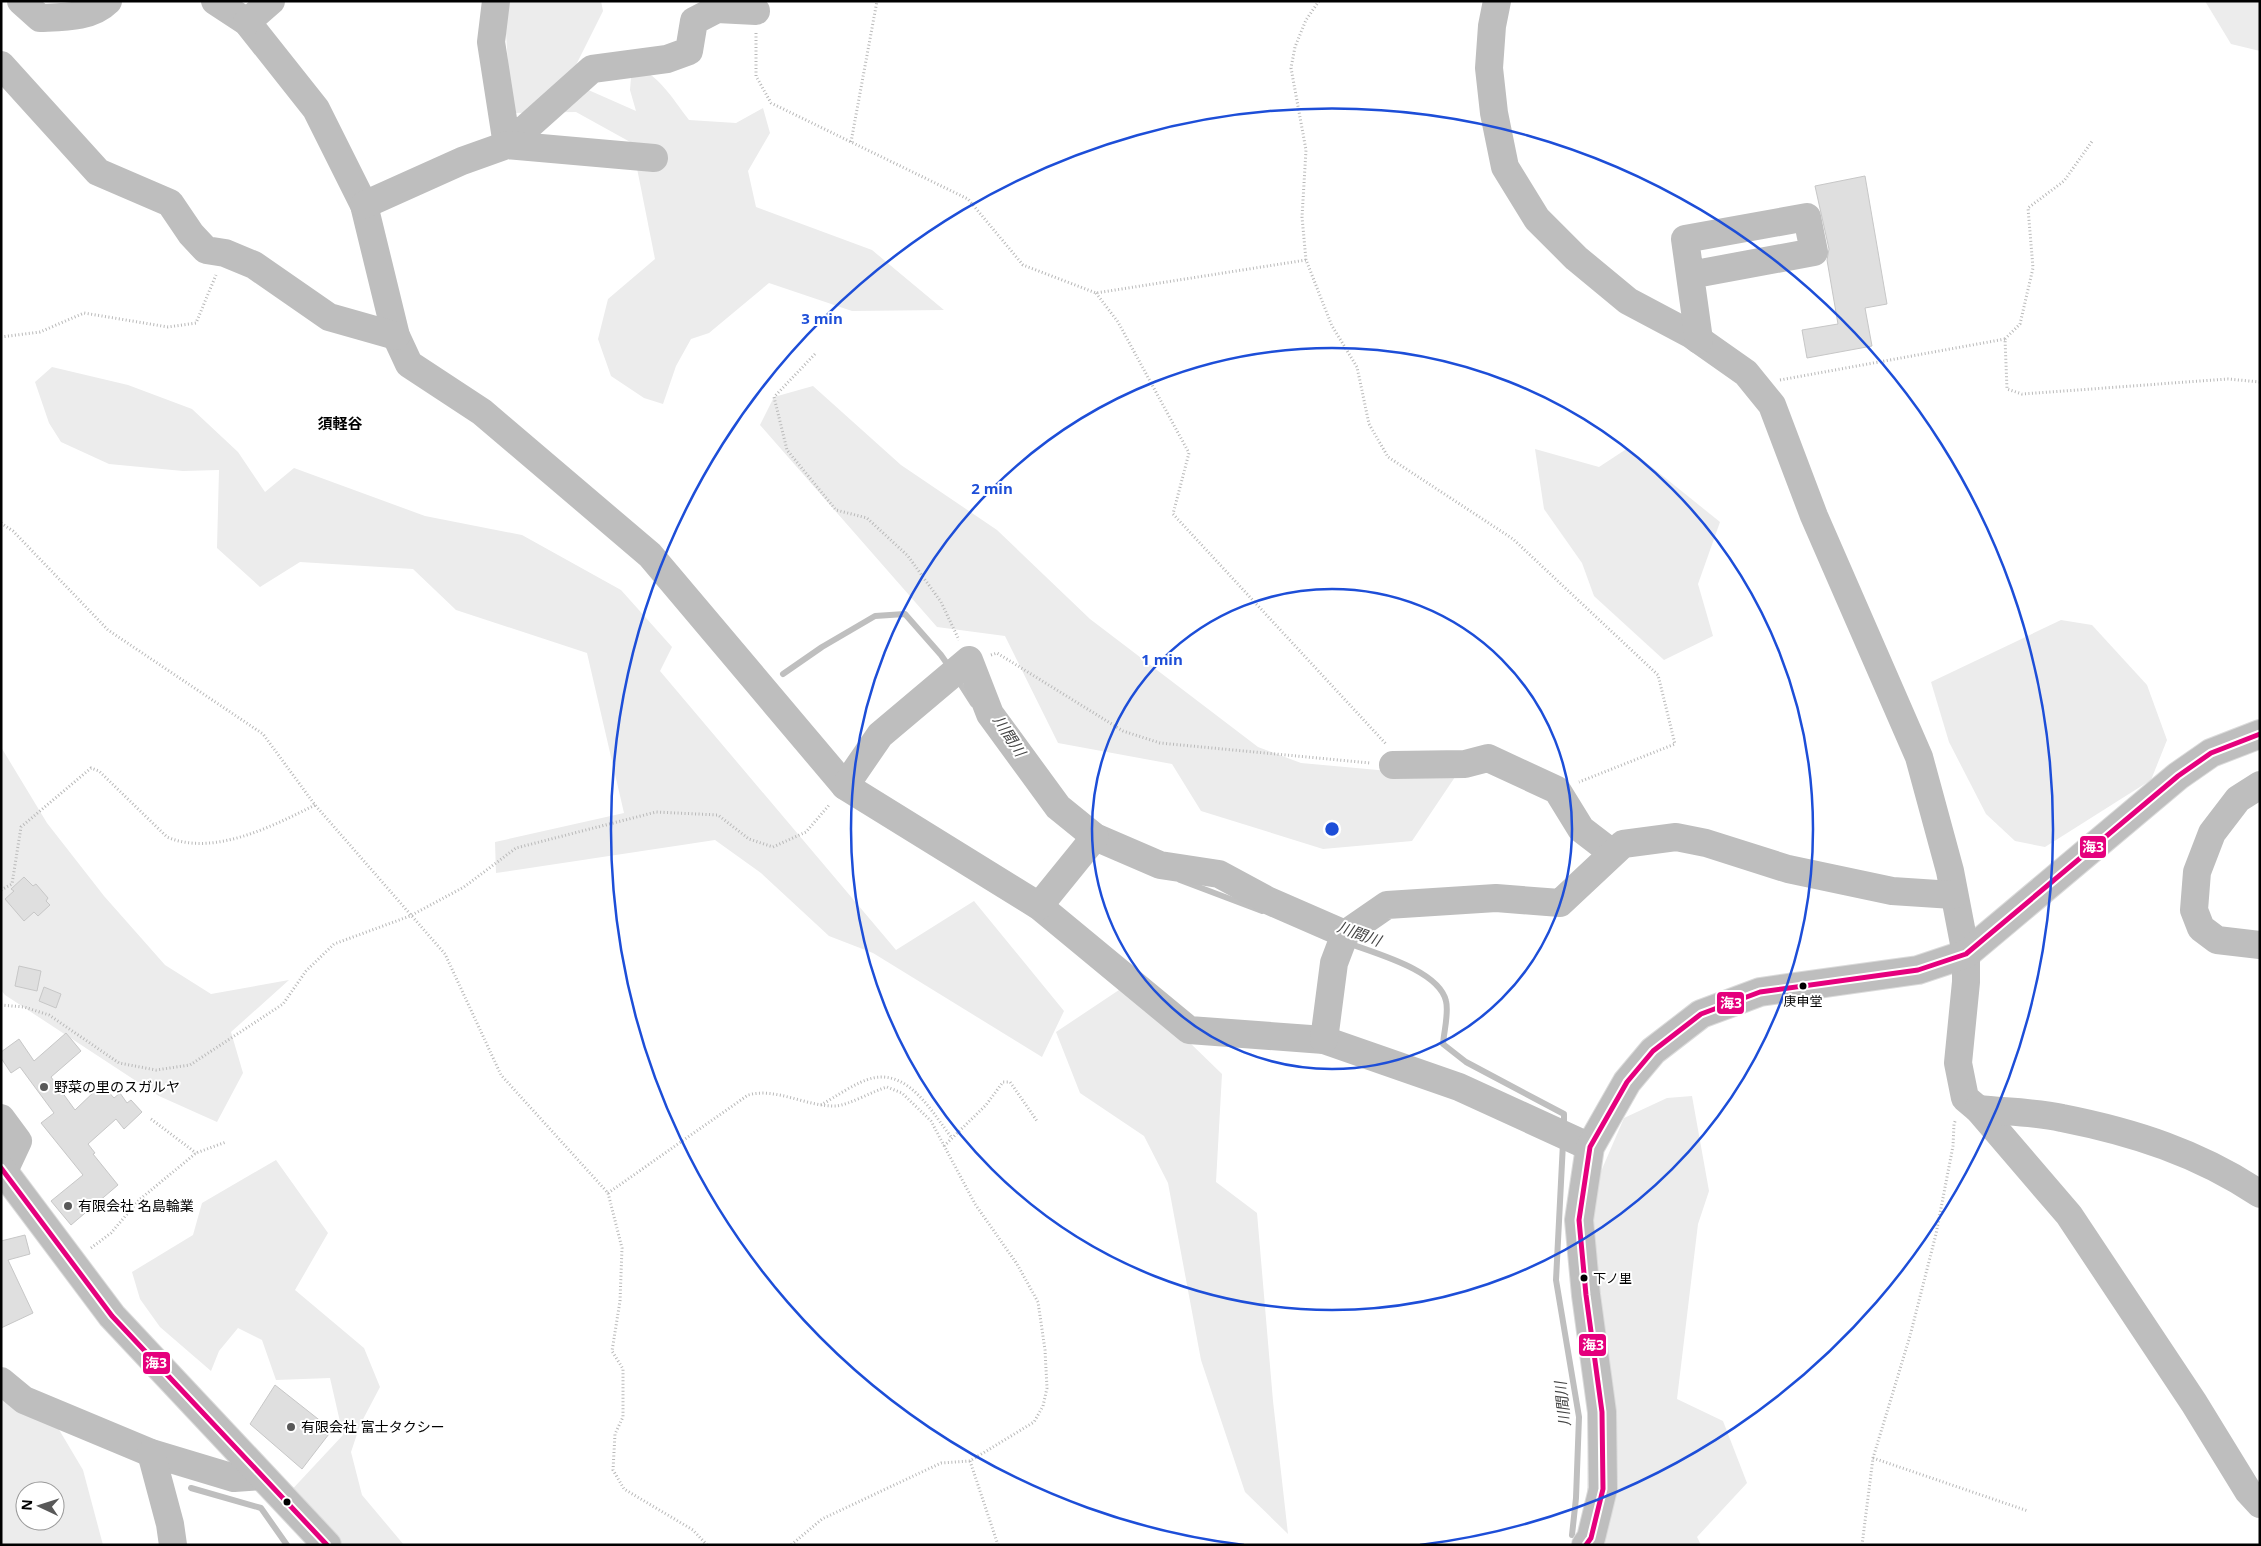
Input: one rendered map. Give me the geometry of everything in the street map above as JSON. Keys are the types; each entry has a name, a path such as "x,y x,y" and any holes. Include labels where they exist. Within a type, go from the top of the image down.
{"street":[{"path":"21,1 40,18 73,17 102,7 108,1"},
{"path":"215,1 247,22 316,109 364,206 396,336 409,364 482,412 650,555 845,786 1038,906 1189,1030 1324,1040 1460,1087 1590,1147"},
{"path":"247,22 271,1"},
{"path":"496,1 491,42 508,145"},
{"path":"1497,1 1492,26 1488,68 1494,113 1505,167 1536,219 1576,258 1628,301 1699,340 1746,373 1772,405 1814,516 1919,757 1950,871 1966,954 1966,982 1958,1063 1972,1103 2069,1215 2194,1403 2248,1491 2260,1504"},
{"path":"364,206 462,161 508,145 592,69 674,56 689,51 694,22 717,9 756,11"},
{"path":"1,65 98,172 170,203 191,234 206,250 224,253 254,265 329,317 396,336"},
{"path":"508,145 654,158"},
{"path":"1690,275 1699,340"},
{"path":"845,786 880,735 968,660 990,714 1058,807 1095,836 1160,865 1219,874 1267,900 1345,934"},
{"path":"1593,1542 1603,1489 1602,1412 1586,1295 1580,1220 1590,1147 1627,1082 1653,1051 1702,1014 1760,992 1918,970 1966,954 2178,776 2211,753 2260,734"},
{"path":"1393,766 1465,764 1488,758 1557,790 1582,829 1611,852"},
{"path":"2260,785 2238,799 2212,834 2197,872 2194,910 2201,928 2217,940 2260,945"},
{"path":"1038,906 1095,836"},
{"path":"1324,1040 1334,963 1345,934 1387,905 1496,898 1560,903 1611,852 1622,844 1676,837 1706,843 1788,868 1892,891 1954,895"},
{"path":"1972,1103 2060,1117 2174,1147 2234,1176 2260,1194"},
{"path":"1,1118 18,1142 3,1170 112,1316 327,1545"},
{"path":"1,1382 24,1400 151,1453 234,1478 261,1476"},
{"path":"151,1453 170,1524 173,1545"}],"path":[{"path":"851,142 877,1"},
{"path":"1320,1 1306,20 1298,38 1291,68 1306,150 1302,217 1306,260 1332,326 1357,367 1369,424 1388,457 1513,539 1658,674 1675,744 1557,790"},
{"path":"756,11 756,76 771,103 968,199 1023,265 1096,293 1306,260"},
{"path":"1755,384 2005,339 2020,324 2033,268 2028,208 2064,181 2093,140"},
{"path":"1,337 40,332 84,314 168,327 196,323 224,253"},
{"path":"815,354 774,397 787,450 836,510 867,518 908,556 940,602 968,660 997,653 1123,731 1160,743 1393,766 1385,743 1173,514 1189,453 1118,322 1096,293"},
{"path":"2005,339 2007,389 2022,394 2228,380 2260,382"},
{"path":"1,523 13,531 108,630 264,734 315,805 445,954 501,1075 608,1193 622,1248 620,1302 612,1351 623,1370 623,1417 615,1434 613,1470 624,1489 694,1530 708,1545"},
{"path":"1,890 12,884 21,827 91,768 99,771 167,837 180,843 214,842 263,831 315,805"},
{"path":"1,1005 24,1007 49,1015 120,1063 156,1070 190,1065 283,1004 306,971 334,944 410,916 464,887 516,848 656,812 718,815 749,839 773,847 806,832 845,786"},
{"path":"820,1105 872,1078 885,1077 900,1081 918,1094 952,1138"},
{"path":"944,1146 986,1105 1002,1082 1010,1082 1037,1121"},
{"path":"608,1193 748,1095 760,1092 820,1105 838,1106 887,1087 902,1093 931,1121 975,1204 1017,1264 1038,1302 1045,1350 1047,1388 1043,1406 1034,1422 970,1461 941,1463 822,1519 791,1545"},
{"path":"1862,1545 1873,1458 1910,1336 1936,1234 1953,1146 1954,1124 1972,1103"},
{"path":"151,1119 196,1153"},
{"path":"72,1262 110,1233 139,1200 196,1153 226,1142"},
{"path":"1873,1458 2028,1511"},
{"path":"970,1461 998,1545"}],"shaded area":[{"path":"504,1 601,1 603,11 568,81 636,111 630,90 632,65 650,74 671,95 689,120 736,123 763,108 770,133 748,171 756,207 872,250 944,310 852,311 769,283 709,333 691,339 676,366 663,404 644,398 611,376 598,339 608,299 655,259 632,143 576,112 511,113"},
{"path":"2205,1 2260,1 2260,51 2231,44"},
{"path":"52,367 128,385 192,409 238,452 265,492 294,468 425,516 522,535 621,590 672,647 660,671 896,950 974,901 1064,1011 1042,1057 873,953 829,936 761,873 715,840 496,873 495,842 624,813 587,653 456,610 413,569 300,562 260,587 217,548 219,470 183,471 109,464 61,442 49,423 35,382"},
{"path":"813,386 901,465 997,530 1090,619 1258,747 1301,763 1455,777 1412,841 1323,849 1201,811 1172,764 1058,743 1005,636 937,627 760,425 774,397"},
{"path":"1628,448 1720,522 1698,584 1713,636 1664,660 1594,596 1582,563 1544,509 1535,449 1599,467"},
{"path":"2061,620 2092,625 2147,685 2167,740 2151,780 2045,847 2015,841 1986,814 1949,742 1931,682"},
{"path":"1,747 47,823 104,896 165,965 211,994 289,980 231,1032 243,1073 217,1122 159,1096 5,995 1,990"},
{"path":"1119,990 1187,1040 1222,1074 1216,1182 1257,1213 1273,1401 1288,1534 1245,1492 1201,1360 1168,1183 1144,1136 1080,1093 1056,1032"},
{"path":"1692,1096 1709,1191 1698,1224 1677,1399 1723,1421 1747,1483 1697,1537 1701,1545 1586,1545 1593,1190 1624,1118 1667,1098"},
{"path":"276,1160 328,1233 295,1290 364,1348 380,1387 360,1425 351,1452 362,1495 404,1545 314,1545 286,1496 343,1435 330,1378 276,1380 262,1340 238,1328 219,1351 211,1371 160,1327 140,1299 132,1272 193,1235 202,1203"},
{"path":"1,1393 42,1401 83,1470 103,1545 1,1545"}],"building":[{"path":"1865,176 1887,304 1865,308 1872,346 1807,358 1802,330 1838,324 1827,260 1829,249 1815,186"},
{"path":"24,877 33,886 36,884 48,898 46,901 50,905 38,916 34,912 24,921 5,899 14,891 11,889"},
{"path":"19,966 41,971 37,991 15,986"},
{"path":"44,987 61,994 56,1008 39,1001"},
{"path":"66,1033 81,1051 51,1077 75,1110 98,1088 102,1092 105,1088 114,1098 120,1093 127,1103 131,1100 142,1112 124,1129 116,1119 88,1144 95,1153 93,1154 118,1185 71,1225 51,1201 83,1175 41,1123 54,1113 20,1067 11,1073 1,1058 1,1052 19,1039 34,1061"},
{"path":"25,1235 30,1254 8,1260 33,1313 1,1328 1,1241"},
{"name":"有限会社 富士タクシー","path":"275,1385 332,1430 302,1469 250,1424"}],"waterway":[{"name":"川間川","path":"783,674 822,647 875,616 905,614 950,668"},
{"name":"川間川","path":"957,679 973,704"},
{"name":"川間川","path":"1180,880 1262,911"},
{"name":"川間川","path":"1348,943 1404,964 1431,980 1441,990 1447,1006 1443,1044 1466,1062 1564,1114 1564,1128"},
{"name":"川間川","path":"1563,1143 1556,1280 1579,1417 1576,1498 1572,1535"},
{"path":"191,1488 261,1508 287,1545"}],"transit line":[{"name":"海3","path":"1586,1545 1591,1538 1603,1489 1602,1412 1586,1295 1579,1220 1590,1147 1627,1082 1653,1051 1701,1014 1760,992 1918,970 1966,954 2178,776 2211,753 2260,734"},
{"name":"海3","path":"1,1168 112,1316 327,1545"}],"place":[{"name":"庚申堂","path":"1803,986"},
{"name":"野菜の里のスガルヤ","path":"44,1087"},
{"name":"有限会社 名島輪業","path":"68,1206"},
{"name":"下ノ里","path":"1584,1278"},
{"name":"有限会社 富士タクシー","path":"291,1427"}],"district":[{"name":"須軽谷","path":"340,424"}]}
